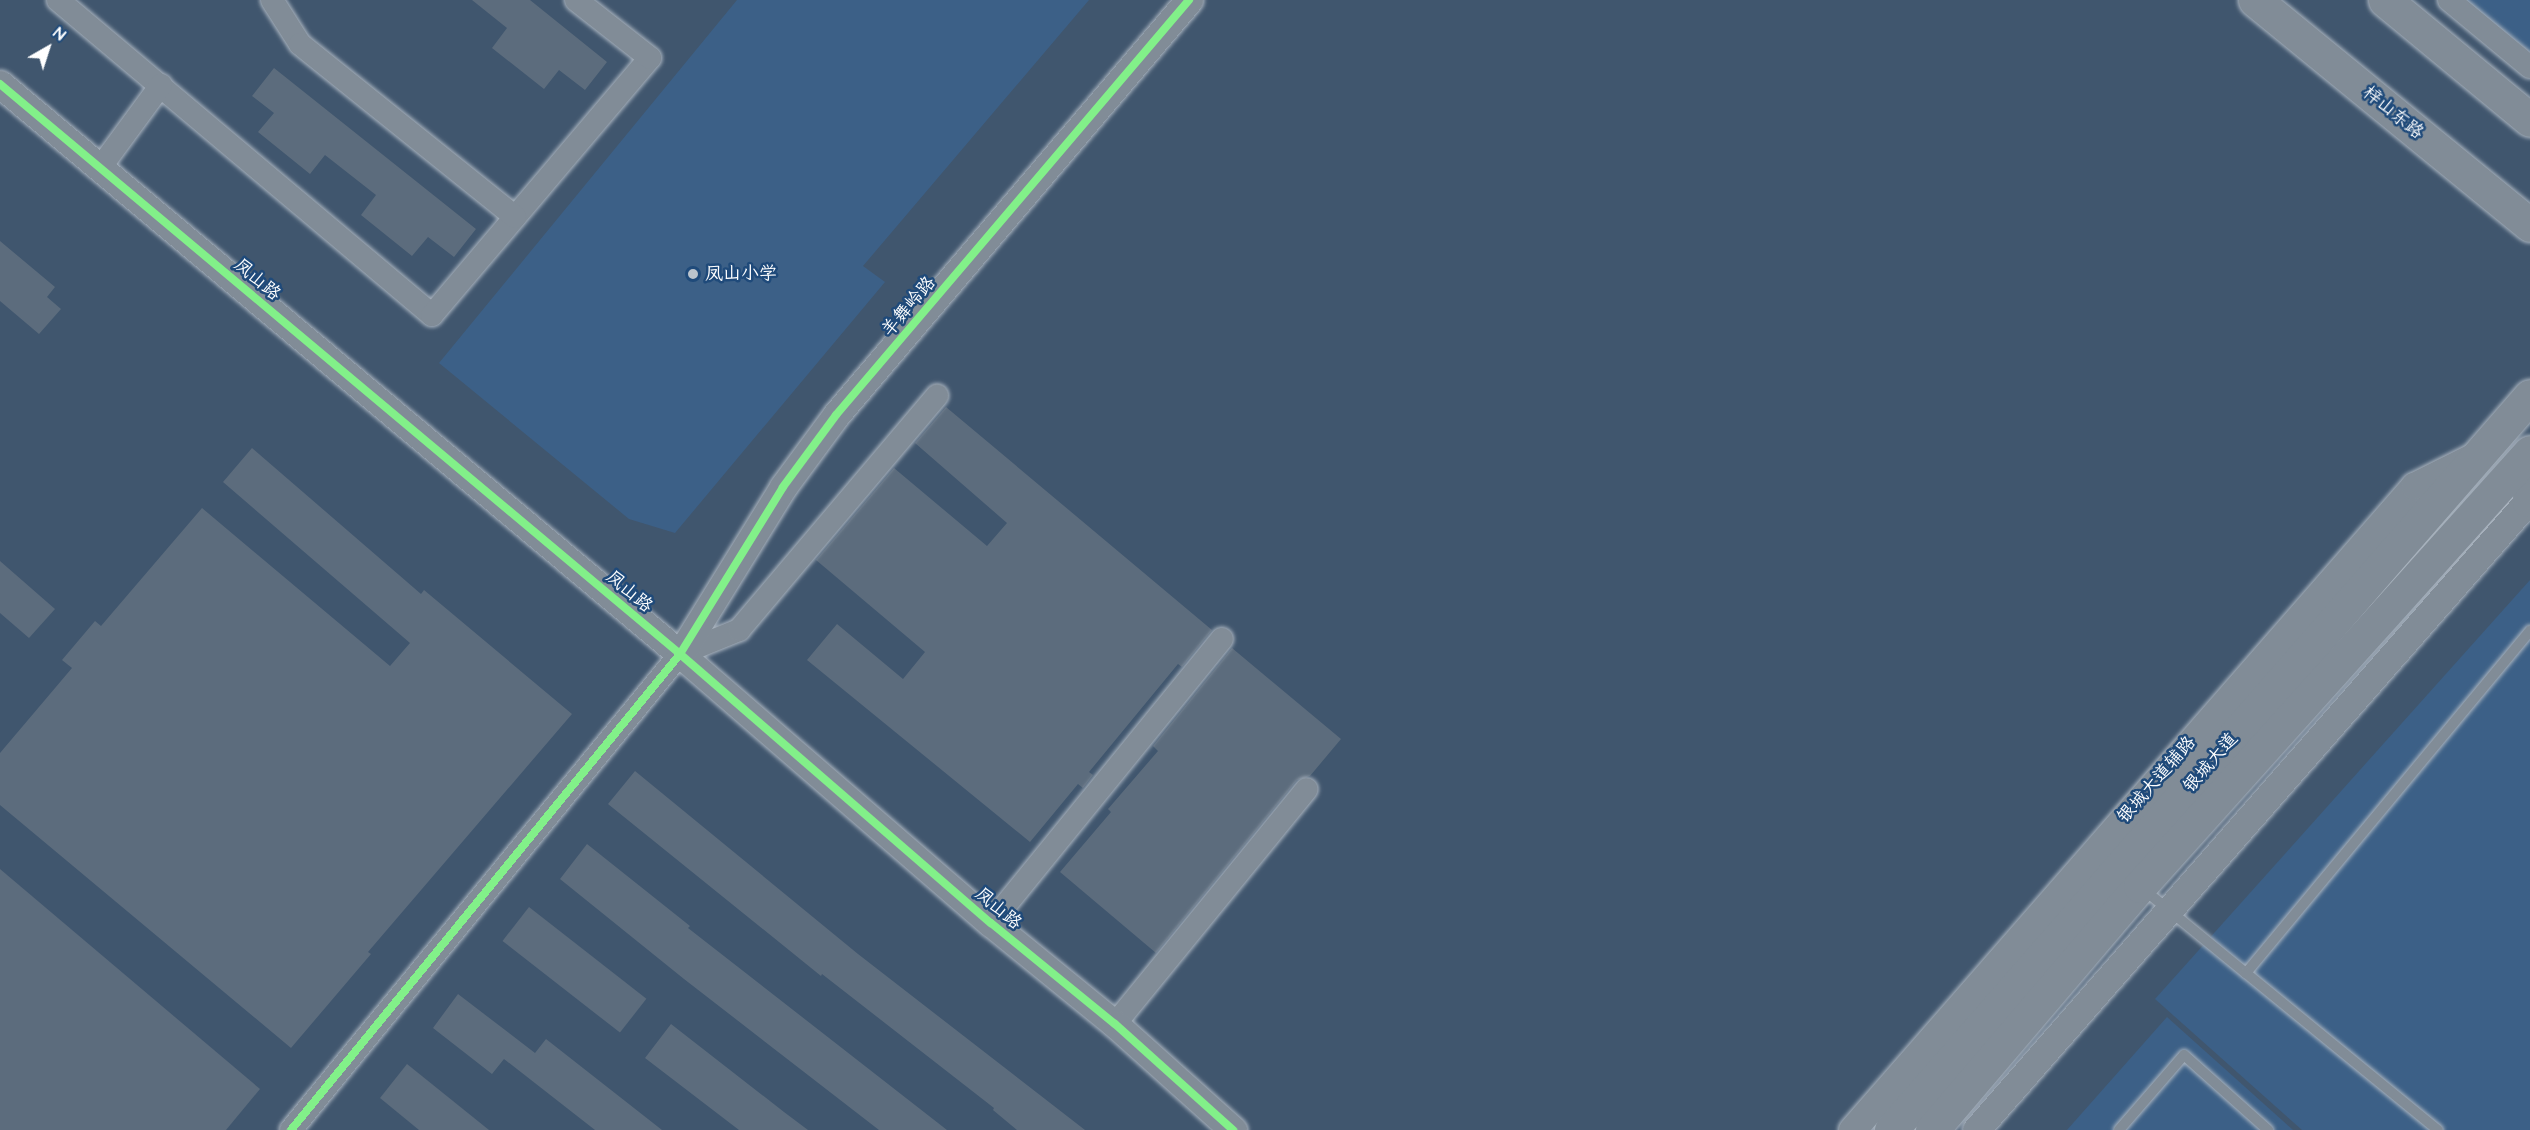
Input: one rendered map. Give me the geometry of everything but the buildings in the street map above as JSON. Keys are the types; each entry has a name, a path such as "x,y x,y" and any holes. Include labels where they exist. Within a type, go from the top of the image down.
{"main road":[{"name":"梓山东路","path":"2255,0 2530,225"},
{"path":"2385,0 2530,120"},
{"name":"银城大道","path":"1891,1130 2530,396"},
{"name":"银城大道","path":"1939,1128 2140,886 2528,454"}],"street":[{"path":"58,0 161,84 432,315 650,58 576,0"},
{"path":"272,0 300,44 515,217"},
{"name":"羊舞岭路","path":"680,654 783,487 837,415 1189,0"},
{"path":"2449,0 2530,67"},
{"name":"凤山路","path":"0,84 680,654 991,923 1115,1024 1233,1130"},
{"path":"100,168 161,84"},
{"path":"291,1130 680,654 739,630 937,396"},
{"name":"银城大道辅路","path":"1852,1130 2414,486 2481,453"},
{"path":"1976,1130 2526,503 2528,454"},
{"path":"991,923 1222,639"},
{"path":"1115,1024 1307,789"}],"lane":[{"path":"2246,973 2530,631"},
{"path":"2140,886 2438,1130"},
{"path":"2119,1130 2184,1055 2268,1130"}],"shaded area":[{"name":"凤山小学","path":"737,0 1089,0 863,266 885,282 675,533 629,519 439,363"},
{"path":"2465,0 2530,0 2530,52"},
{"path":"2530,580 2530,1130 2302,1130 2155,999"},
{"path":"2167,1017 2293,1130 2067,1130"}],"cycle path":[{"path":"291,1130 680,654 783,487 836,415 1189,0"},
{"path":"0,84 680,654 991,923 1115,1024 1233,1130"}],"place":[{"name":"凤山小学","path":"693,274"}]}
